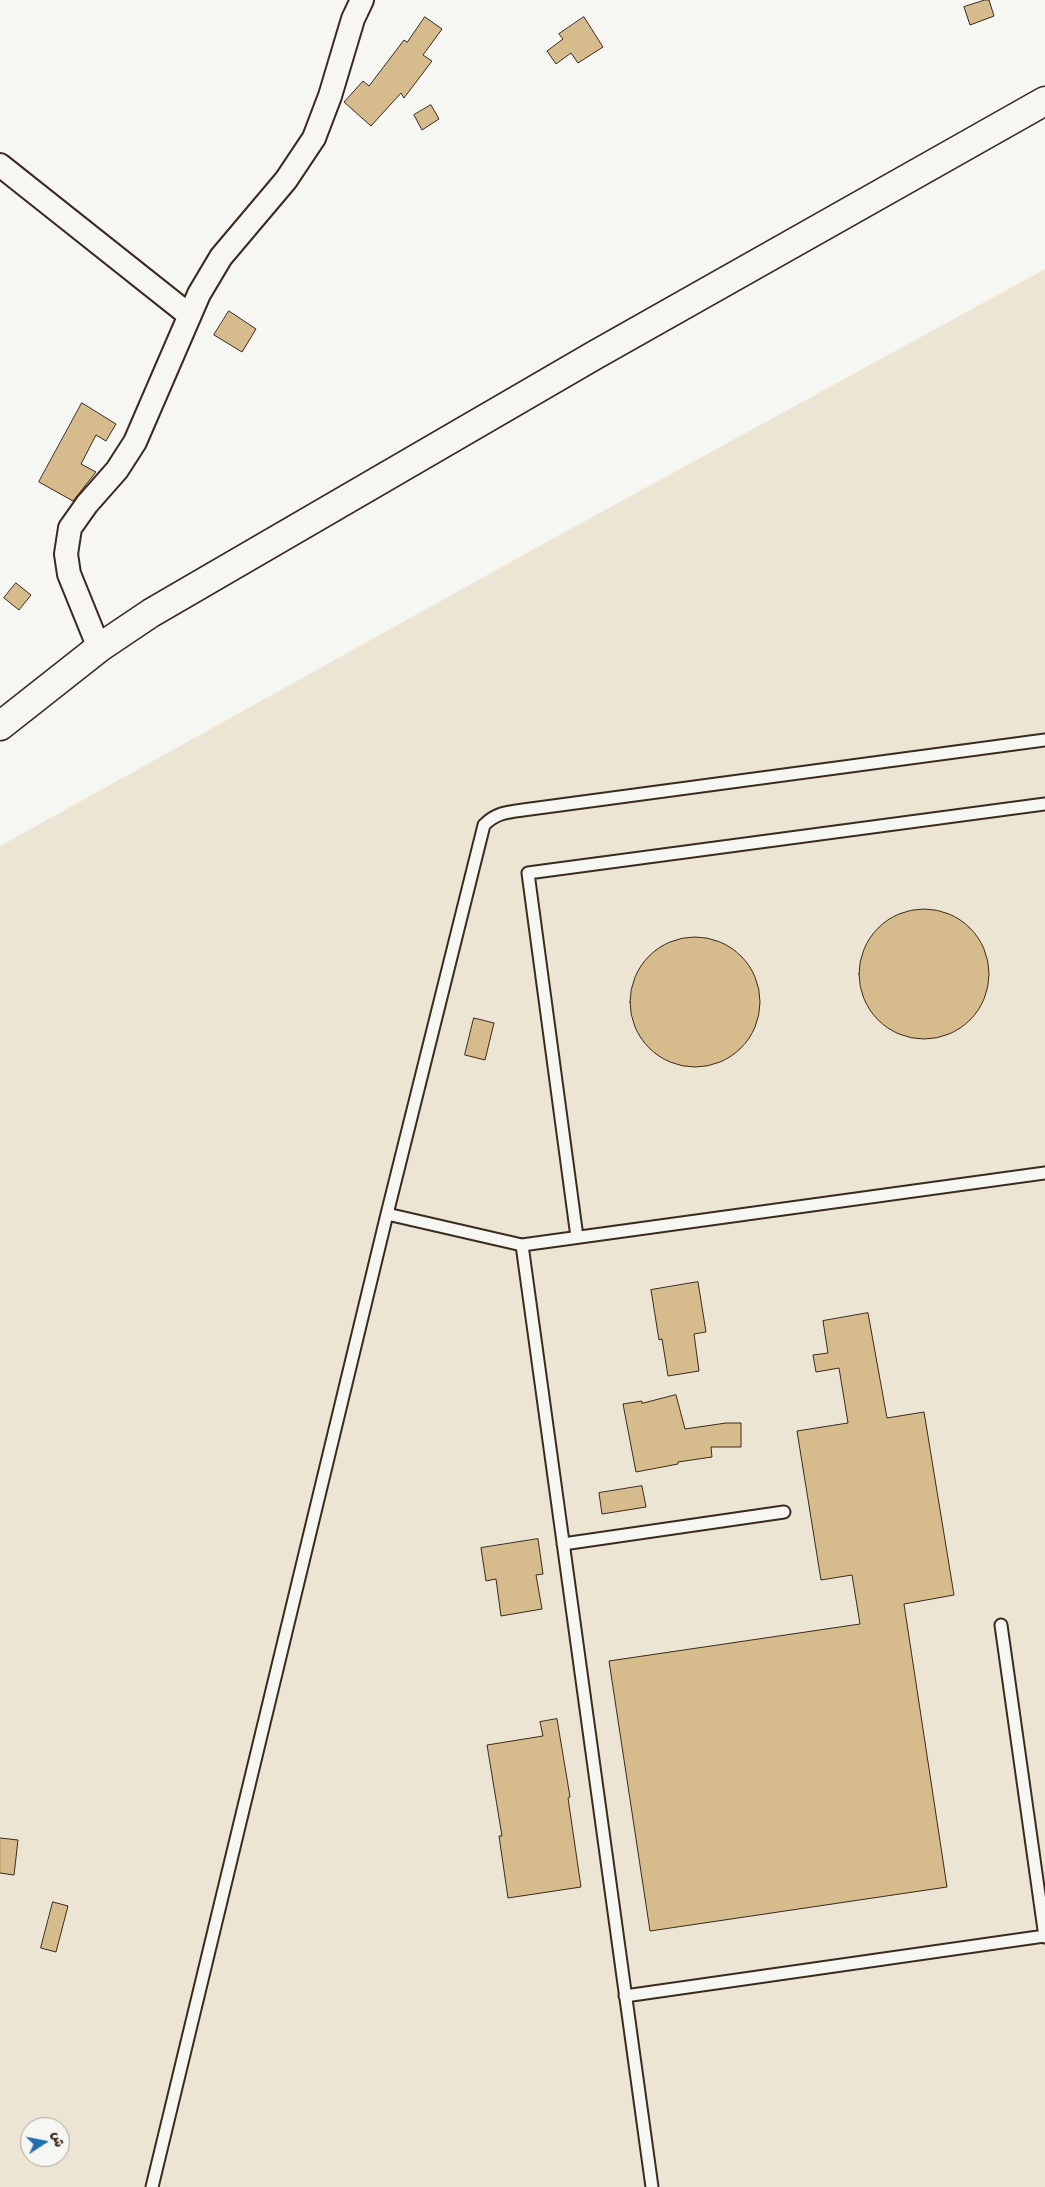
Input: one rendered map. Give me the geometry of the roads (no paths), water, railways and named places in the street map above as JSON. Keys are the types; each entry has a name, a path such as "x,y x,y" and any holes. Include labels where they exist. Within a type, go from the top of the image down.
{"main road":[{"path":"0,726 99,648 151,612 595,355 1045,100"}],"street":[{"path":"99,648 69,574 66,554 70,528 136,442 198,294 221,257 286,180 314,138 330,96 353,19 362,0"},
{"path":"0,165 189,315"}],"lane":[{"path":"152,2187 387,1214 484,825 492,817 504,812 1045,740"},
{"path":"577,1237 528,873 1045,804"},
{"path":"387,1214 522,1245 1045,1174"},
{"path":"522,1245 652,2187"},
{"path":"563,1544 784,1512"},
{"path":"625,1996 1045,1936 1001,1625"}]}
